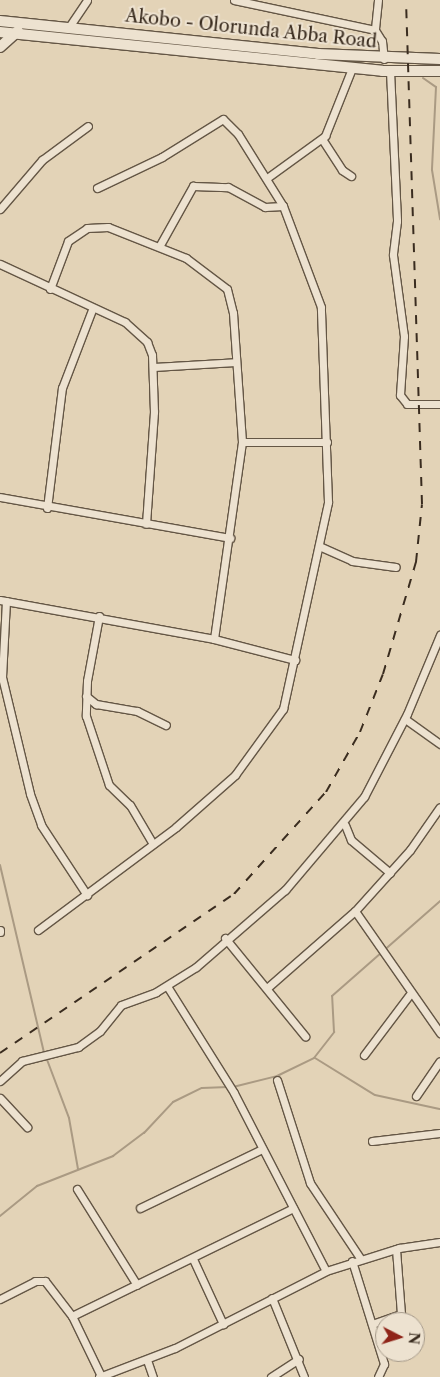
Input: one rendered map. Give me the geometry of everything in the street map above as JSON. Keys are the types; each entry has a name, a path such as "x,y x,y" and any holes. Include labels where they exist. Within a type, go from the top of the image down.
{"main road":[{"name":"Akobo - Olorunda Abba Road","path":"0,20 384,59 402,66 440,71"},
{"path":"0,47 24,23"},
{"name":"Akobo - Olorunda Abba Road","path":"0,32 390,71 402,66 440,59"}],"street":[{"path":"69,27 88,0"},
{"path":"234,0 375,30"},
{"path":"378,0 375,30 382,41 384,59"},
{"path":"267,178 322,138 339,111 352,68"},
{"path":"390,71 397,221 393,255 404,336 400,395 407,404 440,404"},
{"path":"38,930 153,844 235,775 282,709 295,660 328,502 321,308 283,206 267,178 223,119 162,157 97,188"},
{"path":"0,209 42,160 88,126"},
{"path":"322,138 342,170 352,176"},
{"path":"160,245 193,186 228,187 265,207 283,206"},
{"path":"50,289 68,241 87,228 108,227 160,245 186,258 227,289 233,313 242,442 230,538 214,639"},
{"path":"0,264 137,331 147,342 154,367 153,460 146,524"},
{"path":"47,508 47,478 62,388 92,310"},
{"path":"154,367 236,362"},
{"path":"242,442 327,442"},
{"path":"0,497 47,508 230,538"},
{"path":"319,546 352,561 396,567"},
{"path":"87,895 41,825 30,794 2,677 3,601 99,616 214,639 295,660"},
{"path":"99,616 86,696 90,732 110,785 130,805 153,844"},
{"path":"0,1081 22,1061 78,1047 100,1031 121,1005 167,986 200,964 225,938 285,890 345,825 405,719 440,635"},
{"path":"86,696 96,704 137,711 166,725"},
{"path":"405,719 440,744"},
{"path":"267,988 355,912 390,873 440,807"},
{"path":"345,825 351,840 390,873"},
{"path":"355,912 371,933 410,994 440,1033"},
{"path":"225,938 305,1036"},
{"path":"167,986 234,1093 260,1150 326,1271"},
{"path":"364,1056 410,994"},
{"path":"416,1096 440,1061"},
{"path":"277,1080 310,1184 360,1258"},
{"path":"0,1098 28,1127"},
{"path":"372,1140 440,1133"},
{"path":"140,1208 260,1150"},
{"path":"77,1189 137,1285"},
{"path":"72,1316 193,1259 293,1208"},
{"path":"0,1299 34,1281 45,1280 72,1316 100,1377 147,1360 223,1324 326,1271 360,1258 396,1249 440,1242"},
{"path":"372,1324 401,1314 396,1249"},
{"path":"193,1259 223,1324"},
{"path":"352,1261 384,1369 378,1377"},
{"path":"272,1298 304,1377"},
{"path":"271,1377 298,1359"},
{"path":"147,1360 153,1377"}],"waterway":[{"path":"423,78 436,87 432,170 440,219"},
{"path":"0,865 44,1052"},
{"path":"233,1087 277,1076 314,1058 334,1032 332,996 440,901"},
{"path":"46,1057 69,1118 78,1169"},
{"path":"315,1058 375,1095 440,1109"},
{"path":"0,1216 37,1186 113,1156 144,1133 173,1102 202,1088 228,1087"}],"railway":[{"path":"0,1053 234,894 326,792 360,732 383,674 416,562 422,504 406,0"}]}
